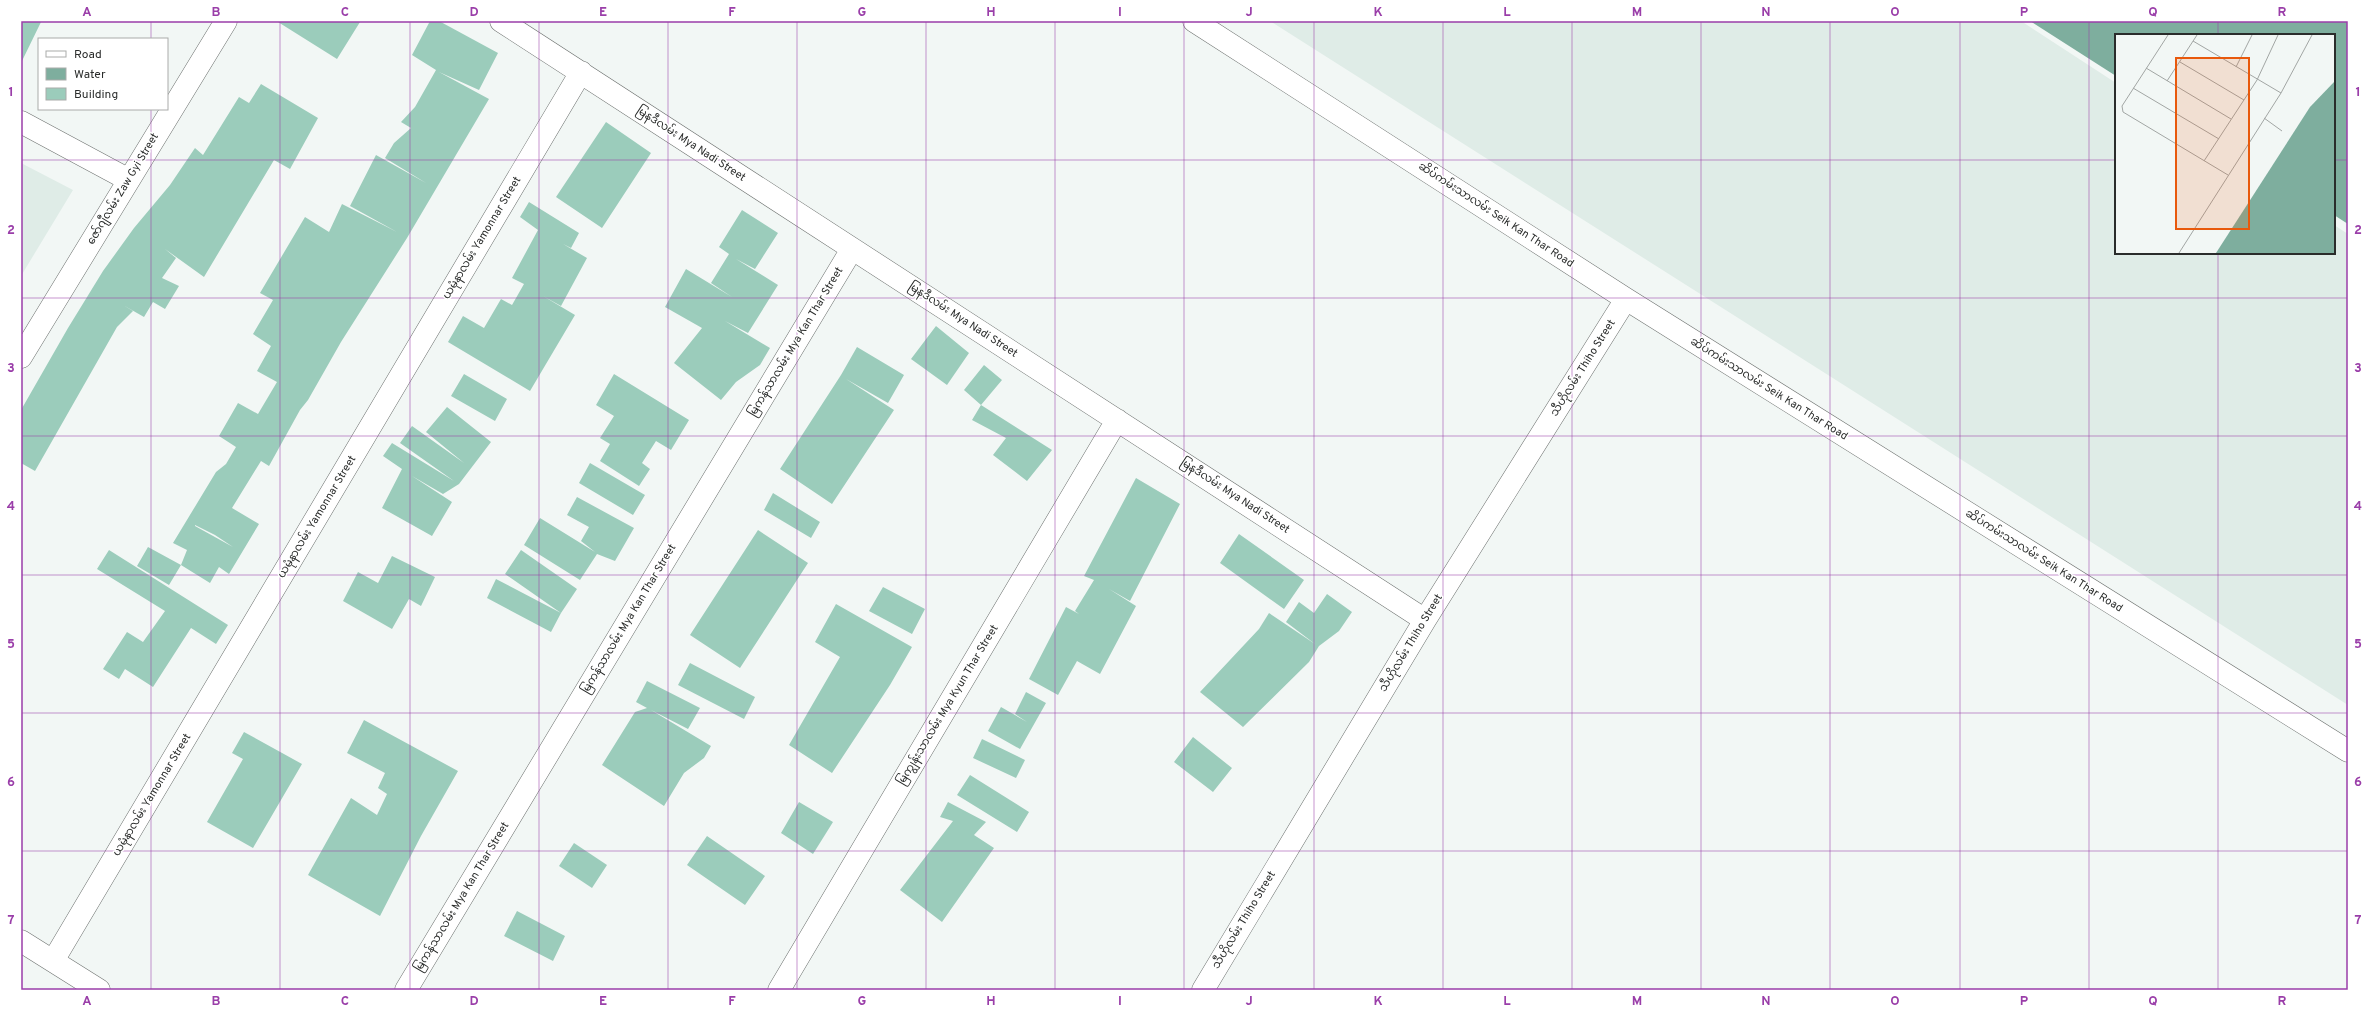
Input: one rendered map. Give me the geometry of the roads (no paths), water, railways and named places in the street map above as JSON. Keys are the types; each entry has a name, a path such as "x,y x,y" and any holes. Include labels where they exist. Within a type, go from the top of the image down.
{"street":[{"name":"ဇော်ဂျီလမ်း Zaw Gyi Street","path":"21,356 226,21"},
{"name":"မြနဒီလမ်း Mya Nadi Street","path":"500,21 581,72 1425,620"},
{"name":"ဆိပ်ကမ်းသာလမ်း Seik Kan Thar Road","path":"1194,21 1626,299 2348,751"},
{"name":"ယမုံနာလမ်း Yamonnar Street","path":"54,961 581,72"},
{"path":"21,122 129,180"},
{"name":"မြကန်သာလမ်း Mya Kan Thar Street","path":"406,990 852,248"},
{"name":"သီဟိုလမ်း Thiho Street","path":"1203,990 1425,620 1626,299"},
{"name":"မြကျွန်းသာလမ်း Mya Kyun Thar Street","path":"779,990 1117,420"},
{"path":"21,941 99,990"}],"water":[{"path":"2030,21 2348,21 2348,224 2335,216 2335,34 2115,34 2115,75"}]}
